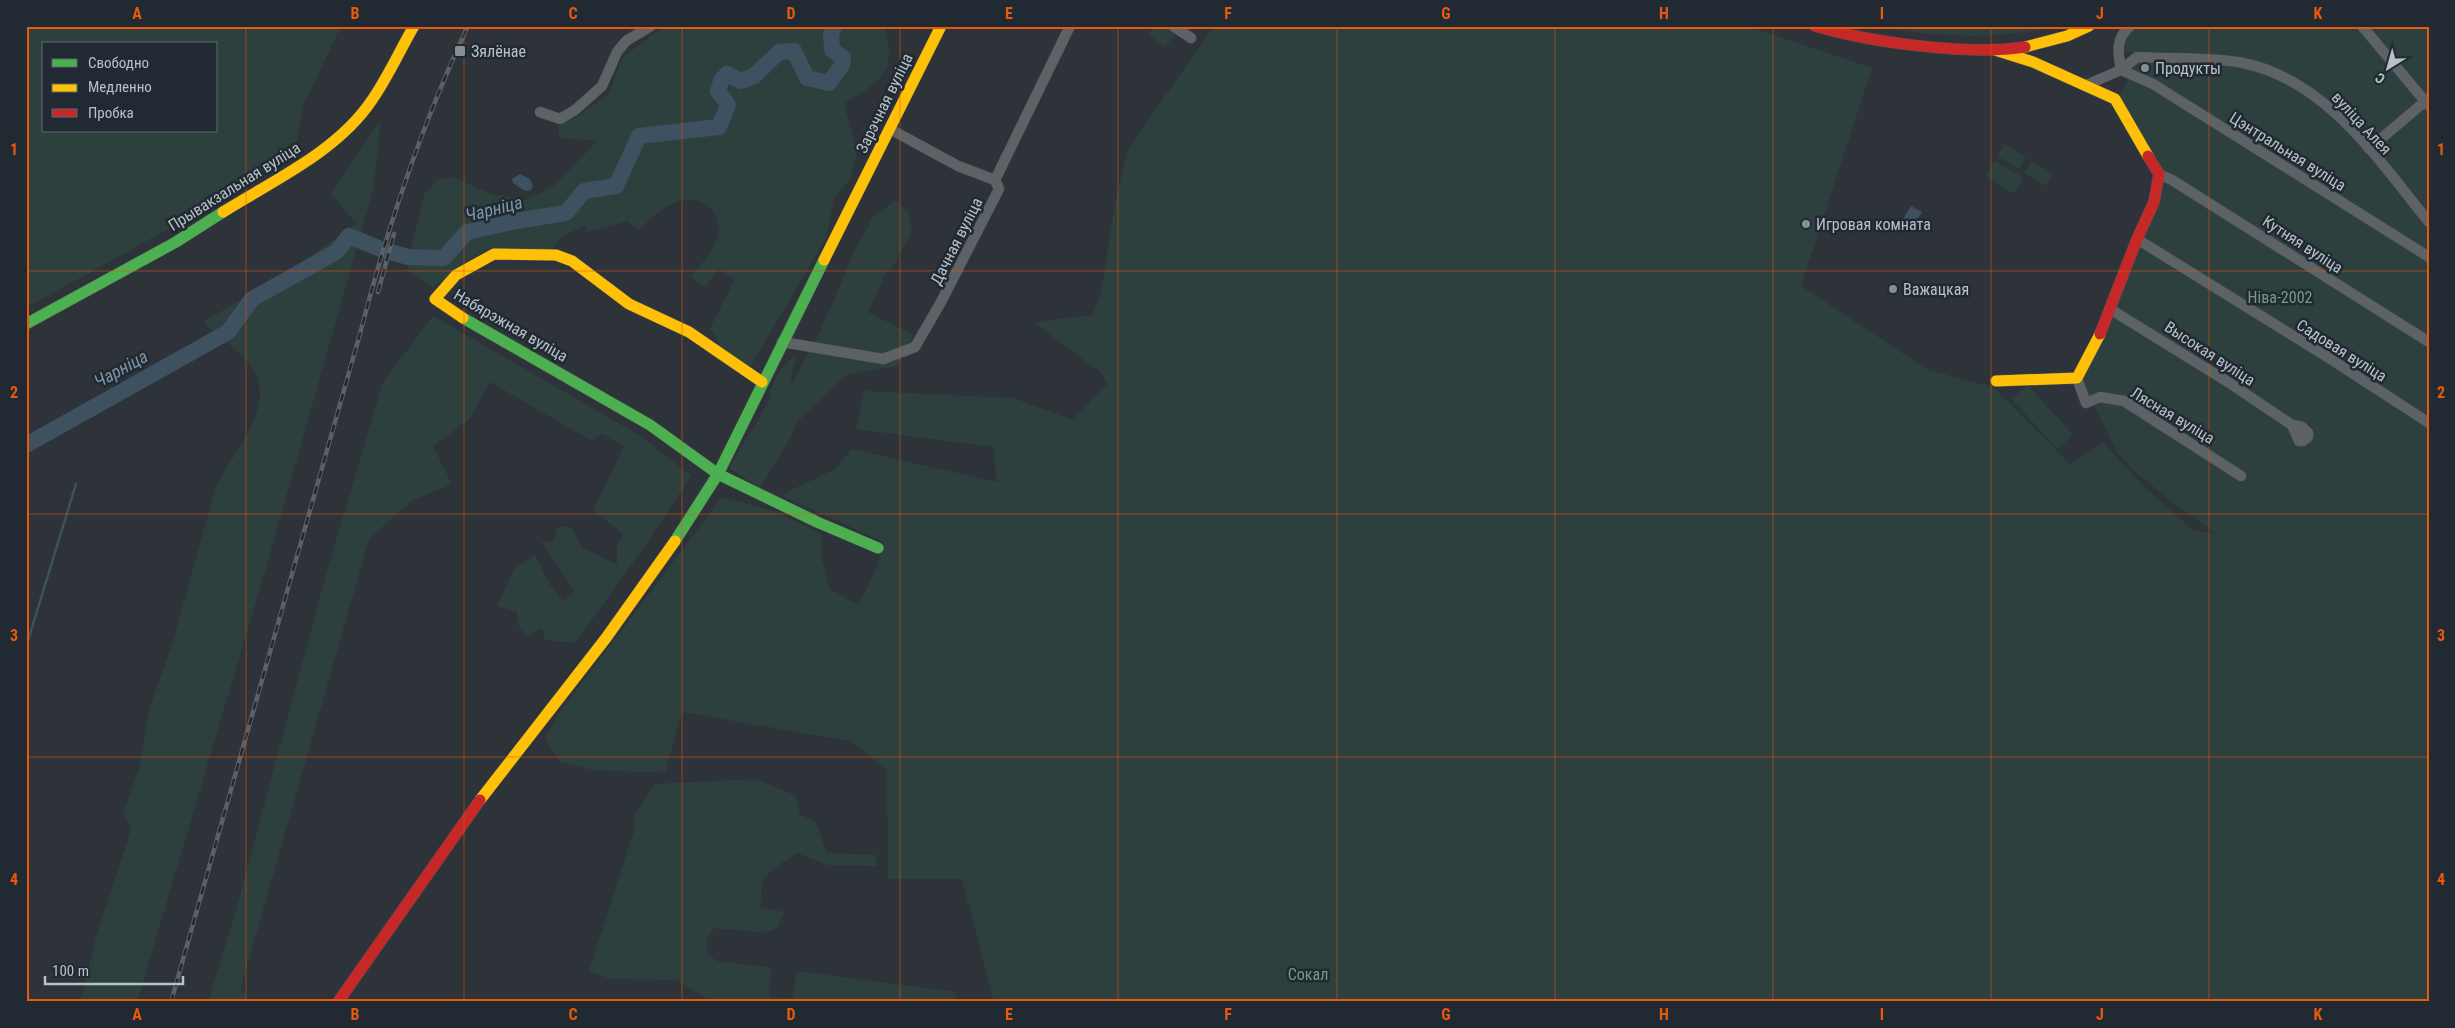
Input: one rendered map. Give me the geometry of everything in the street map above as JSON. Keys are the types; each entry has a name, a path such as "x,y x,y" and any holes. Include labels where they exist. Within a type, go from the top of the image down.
{"street":[{"name":"Прывакзальная вуліца","path":"26,324 176,242 314,155 350,126 372,100 414,26"},
{"path":"540,112 560,119 575,110 602,86 617,52 626,41 651,26"},
{"name":"Зарэчная вуліца","path":"338,1002 484,795 650,578 690,520 718,474 762,382 941,26"},
{"name":"Дачная вуліца","path":"782,342 873,359 894,357 915,347 942,302 1000,189 995,180 1070,26"},
{"path":"1173,26 1191,38"},
{"path":"1815,26 1875,39 1929,46 1995,50 2032,46 2064,38 2089,26"},
{"path":"2086,85 2125,71 2117,49 2123,32 2130,26"},
{"path":"2362,26 2428,102 2368,150"},
{"path":"1995,50 2033,62 2115,99 2159,174 2154,202 2137,239 2097,342 2077,378 1996,382"},
{"name":"вуліца Алея","path":"2125,71 2137,57 2242,63 2266,69 2298,84 2314,94 2331,109 2429,222"},
{"name":"Цэнтральная вуліца","path":"2125,71 2153,84 2429,257"},
{"path":"890,129 958,166 995,180"},
{"name":"Кутняя вуліца","path":"2159,174 2262,235 2429,342"},
{"name":"Садовая вуліца","path":"2137,239 2329,358 2429,423"},
{"name":"Набярэжная вуліца","path":"762,382 689,332 628,304 572,261 556,255 494,254 456,275 435,299 478,327 650,425 718,474 817,522 878,548"},
{"name":"Высокая вуліца","path":"2110,309 2228,382 2292,425"},
{"name":"Лясная вуліца","path":"2077,378 2086,404 2100,397 2124,401 2242,476"}],"green space":[{"path":"26,26 341,26 303,106 295,152 170,228 26,308"},
{"path":"664,26 885,26 889,56 883,74 868,88 844,104 857,150 851,178 834,198 826,238 749,369 724,352 710,328 735,279 718,269 705,287 691,277 711,251 718,233 718,225 713,210 700,202 683,200 670,204 638,231 628,221 587,232 586,225 561,237 549,252 490,248 461,265 433,288 409,271 407,264 425,193 438,179 452,177 492,194 526,200 554,186 597,141 559,138 558,126 581,114 609,94 622,58"},
{"path":"1155,26 1183,26 1165,47 1148,34"},
{"path":"1214,26 1747,26 1872,68 1801,286 1928,370 1993,387 2070,464 2103,442 2143,486 2193,530 2217,534 2177,506 2134,471 2118,454 2081,379 2166,177 2119,96 2129,78 2137,52 2122,52 2121,40 2137,26 2429,26 2429,1002 994,1002 962,879 888,879 887,770 850,741 682,712 665,773 593,770 560,762 545,738 560,712 722,497 777,512 822,534 821,555 830,589 858,605 875,573 884,542 781,495 835,469 852,449 997,482 993,447 856,429 864,391 1014,398 1073,420 1107,384 1100,372 1033,322 1093,315 1101,292 1115,203 1128,149"},
{"path":"1877,26 2058,26 2013,34 1968,36 1922,33"},
{"path":"381,119 373,190 270,554 137,1002 80,1002 97,934 132,827 123,815 140,765 149,710 173,642 216,486 250,428 257,413 260,397 258,381 251,366 203,322 282,275 357,224 331,194"},
{"path":"2004,144 2026,157 2019,169 1997,156"},
{"path":"1994,160 2024,178 2014,194 1985,176"},
{"path":"2031,161 2053,174 2046,186 2024,173"},
{"path":"896,200 908,212 912,231 892,268 887,271 868,312 914,335 898,366 846,375 797,422 791,437 760,488 729,468 769,401 774,381 786,364 797,356 790,387 824,323 857,245 874,216"},
{"path":"433,316 641,436 691,476 645,546 575,643 545,640 542,628 527,635 519,627 517,612 497,606 514,569 535,555 550,585 563,602 574,590 541,542 553,542 557,527 571,527 582,547 617,565 617,546 623,534 593,510 624,446 601,433 592,441 490,382 470,419 433,446 452,484 411,501 369,539 241,987 250,1002 208,1002 234,917 327,571 383,382"},
{"path":"2028,385 2073,435 2057,449 2012,399"},
{"path":"755,779 795,795 800,814 816,823 827,853 876,855 877,866 828,865 797,853 773,869 762,880 760,908 784,912 778,928 764,933 714,928 707,939 707,952 716,961 771,968 769,997 792,998 797,971 956,992 955,1002 707,1002 708,1000 677,980 610,979 589,971 634,831 635,815 654,784"}],"water":[{"path":"520,174 530,179 533,186 531,190 525,191 513,183 512,179"},
{"path":"1911,206 1922,212 1910,231 1900,224"}],"waterway":[{"name":"Чарніца","path":"26,445 228,332 252,299 336,252 349,236 383,250 408,257 444,258 467,232 516,221 566,213 584,191 616,186 639,136 719,127 728,105 718,91 721,81 727,74 741,81 754,76 779,52 794,51 807,78 829,83 842,65 843,58 832,50 831,35 834,26"},
{"path":"26,647 76,484"}],"railway":[{"path":"171,1002 383,252 407,175 451,63 468,26"},
{"path":"378,292 394,234"}],"traffic: fast":[{"path":"26,324 176,242 223,212"},
{"path":"675,541 718,474 824,260"},
{"path":"463,318 650,425 718,474 817,522 878,548"}],"traffic: slow":[{"path":"223,212 284,176 342,135 358,118 378,91 414,26"},
{"path":"824,260 941,26"},
{"path":"2025,47 2067,36 2089,26"},
{"path":"1995,50 2033,62 2115,99 2148,156"},
{"path":"463,318 435,299 456,275 494,254 556,255 572,261 629,304 689,332 762,382"},
{"path":"1996,381 2077,378 2100,334"},
{"path":"480,800 606,638 675,541"}],"traffic: jam":[{"path":"1815,26 1890,42 1948,49 1976,50 2025,47"},
{"path":"2100,334 2137,239 2154,202 2159,174 2148,156"},
{"path":"338,1002 480,800"}],"place":[{"name":"Зялёнае","path":"460,51"},
{"name":"Продукты","path":"2145,68"},
{"name":"Игровая комната","path":"1806,224"},
{"name":"Важацкая","path":"1893,289"}],"park label":[{"name":"Ніва-2002","path":"2280,297"},
{"name":"Сокал","path":"1308,974"}]}
